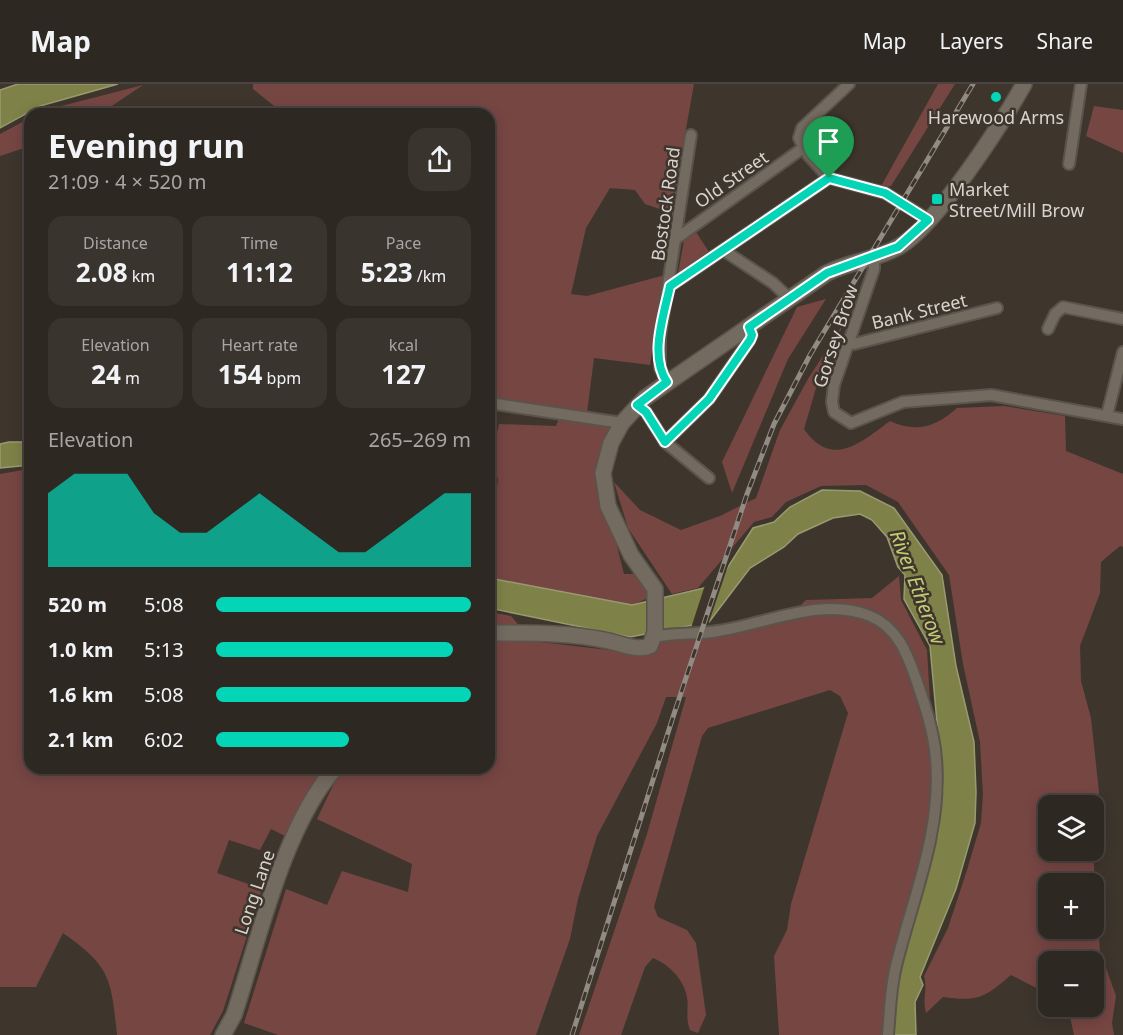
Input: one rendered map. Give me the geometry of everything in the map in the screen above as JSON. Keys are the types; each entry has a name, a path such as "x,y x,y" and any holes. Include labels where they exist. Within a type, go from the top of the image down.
{"street":[{"path":"849,84 802,128 799,138 803,148 829,178 885,193 928,220"},
{"path":"495,633 601,639 644,648 650,646 655,635 656,592 618,531 604,490 604,462 622,423 637,405 667,382 836,268 874,258 898,247 928,220 1011,108 1024,84"},
{"path":"1069,165 1081,84"},
{"name":"Bostock Road","path":"667,382 660,368 660,337 670,286 682,188 692,135"},
{"name":"Old Street","path":"677,238 803,148"},
{"path":"670,286 829,178"},
{"path":"723,250 773,282 789,298"},
{"name":"Gorsey Brow","path":"874,258 874,269 837,375 832,402 834,412 851,423 903,402 991,395 1123,419"},
{"path":"1048,329 1055,314 1063,307 1123,319"},
{"name":"Bank Street","path":"849,343 854,344 997,308"},
{"path":"665,442 709,399 750,340 752,335 749,327"},
{"path":"1107,415 1123,352"},
{"path":"495,404 622,423"},
{"path":"637,405 646,412 665,442 709,478"},
{"path":"655,635 717,632 809,611 835,610 869,615 890,628 907,654 926,706 936,758 936,803 928,855 897,960 888,1035"},
{"name":"Long Lane","path":"223,1035 234,1015 292,842 309,807 331,774"}],"shaded area":[{"path":"253,84 694,84 671,213 645,204 635,190 610,188 586,228 571,294 587,296 665,275 650,365 594,358 587,413 495,398 495,108 277,108 253,89"},
{"path":"938,84 955,84 891,186 880,188"},
{"path":"143,85 109,108 54,108"},
{"path":"1094,106 1123,110 1123,153 1086,136"},
{"path":"24,121 24,148 0,156 0,134"},
{"path":"696,232 709,252 678,273 684,241"},
{"path":"826,299 788,359 732,493 722,462 797,307"},
{"path":"845,321 821,371 804,429 825,448 836,450 857,444 890,421 908,427 925,426 941,420 957,408 1004,406 1065,416 1066,451 1123,474 1123,547 1120,546 1101,562 1100,593 1080,646 1081,681 1091,718 1099,795 1038,795 1038,861 1094,861 1095,873 1038,873 1038,939 1099,939 1100,951 1038,951 1038,989 1011,975 981,996 965,999 943,997 926,1013 924,976 948,928 967,870 981,823 983,794 980,742 963,664 949,575 898,502 866,485 821,486 786,502 772,517 754,522 698,588 672,594 628,528 614,482 640,510 681,530 720,516 756,498 780,430 808,379"},
{"path":"559,419 607,424 611,427 597,464 596,481 599,499 614,534 624,574 637,574 653,596 632,605 495,579 495,503 498,480 495,466 495,441 499,424 556,426"},
{"path":"24,470 24,774 328,774 287,837 271,829 260,850 229,840 217,873 262,889 223,1011 210,1035 117,1035 113,1000 106,975 91,955 63,933 36,987 0,987 0,474"},
{"path":"899,576 901,600 927,650 930,701 910,649 893,638 924,710 933,759 934,803 884,1035 779,1035 774,956 787,930 791,904 848,713 840,696 830,690 708,728 702,736 654,907 658,917 687,930 696,943 706,1015 698,1033 690,1030 687,1017 687,997 683,984 670,968 653,958 645,967 621,1035 579,1035 647,834 686,697 666,697 657,723 597,836 578,899 570,939 536,1035 278,1035 244,1023 286,889 327,905 342,871 408,892 412,864 317,819 340,774 495,774 495,613 511,616 532,641 652,655 662,639 790,616 806,600 872,598"},
{"path":"1104,962 1116,996 1112,1023 1114,1035 1074,1035 1070,1017 1104,1017"}],"water":[{"path":"18,84 118,84 36,108 24,108 24,115 0,128 0,90"},
{"path":"24,442 24,466 0,468 0,444"},
{"name":"River Etherow","path":"822,490 860,491 894,508 942,575 956,666 974,742 975,823 956,889 920,977 923,985 915,1002 916,1035 892,1035 889,1023 901,963 938,834 943,788 930,646 904,599 905,575 898,567 887,537 872,520 860,514 833,518 798,534 784,547 750,568 709,622 630,637 495,609 495,579 632,605 704,588 726,570 753,528 774,522 790,507"}],"pier":[{"path":"731,557 708,625 691,628 706,582 724,568"}],"railway":[{"path":"572,1035 673,717 747,494 774,424 810,355 973,84"}],"place":[{"name":"Harewood Arms","path":"996,97"},
{"name":"Market Street/Mill Brow","path":"937,199"}],"route":[{"path":"829,178 885,193 928,220 911,238 898,247 874,258 836,268 749,327 752,335 750,340 723,380 709,399 665,442 646,412 637,405 667,382 660,368 660,337 670,286 829,178"}]}
